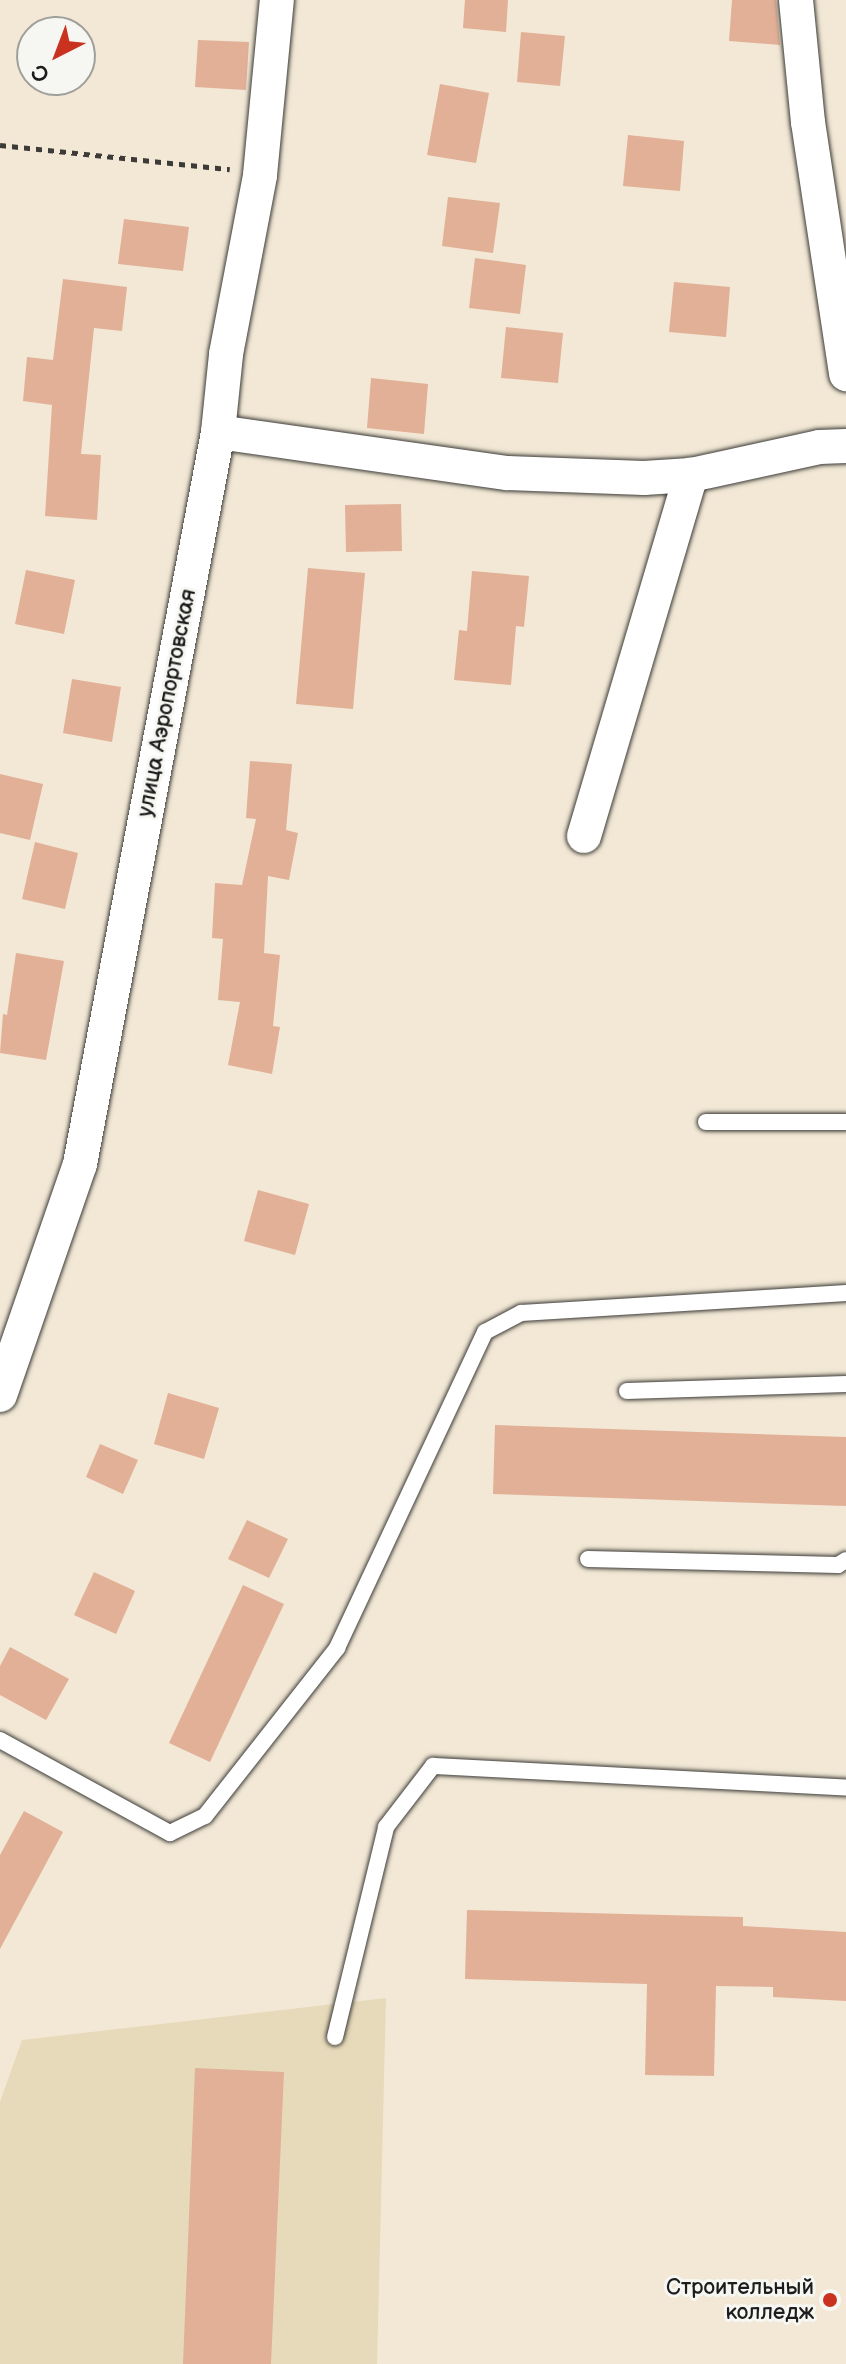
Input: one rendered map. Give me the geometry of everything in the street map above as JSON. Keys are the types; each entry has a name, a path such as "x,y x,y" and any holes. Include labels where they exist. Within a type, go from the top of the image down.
{"street":[{"name":"улица Аэропортовская","path":"0,1395 80,1164 218,432 226,354 260,175 277,0"},
{"path":"796,0 808,122 846,374"},
{"path":"218,432 507,473 644,478 691,475 819,447 846,446"},
{"path":"584,836 691,475"}],"lane":[{"path":"706,1122 846,1122"},
{"path":"0,1740 170,1833 205,1816 337,1648 485,1332 521,1313 846,1293"},
{"path":"627,1391 846,1384"},
{"path":"588,1559 838,1565 846,1560"},
{"path":"335,2037 386,1827 433,1766 846,1788"}],"path":[{"path":"0,145 153,160 260,175"}],"shaded area":[{"path":"386,1998 377,2364 0,2364 0,2102 22,2040"}],"building":[{"path":"465,0 508,0 506,32 463,28"},
{"path":"732,0 776,0 780,45 729,41"},
{"path":"521,32 565,36 560,86 517,82"},
{"path":"198,40 249,42 246,90 195,87"},
{"path":"440,84 489,93 476,163 427,155"},
{"path":"628,135 684,141 680,191 623,186"},
{"path":"448,197 500,203 493,253 442,246"},
{"path":"124,219 189,227 183,271 118,264"},
{"path":"475,258 526,265 520,314 469,308"},
{"path":"63,279 127,287 122,331 94,328 81,454 101,455 97,520 45,516 52,405 23,401 27,357 53,360"},
{"path":"674,282 730,287 726,337 669,332"},
{"path":"506,327 563,333 558,383 501,378"},
{"path":"371,378 428,384 424,434 367,428"},
{"path":"401,504 402,551 346,552 345,505"},
{"path":"308,568 365,573 353,709 296,704"},
{"path":"26,570 75,580 64,634 15,624"},
{"path":"472,571 529,576 524,627 516,626 511,685 454,680 459,630 467,631"},
{"path":"72,679 121,687 112,742 63,733"},
{"path":"250,761 292,764 286,830 298,833 289,880 268,876 264,953 280,955 273,1026 280,1027 272,1074 228,1065 240,1002 218,1000 223,939 212,938 215,883 242,885 256,819 246,818"},
{"path":"0,774 43,784 30,840 0,833"},
{"path":"35,842 78,853 65,909 22,899"},
{"path":"16,953 64,961 46,1060 0,1053 3,1014 7,1015"},
{"path":"258,1190 309,1204 295,1255 244,1241"},
{"path":"168,1393 219,1408 204,1459 154,1444"},
{"path":"495,1425 846,1437 846,1506 493,1494"},
{"path":"100,1444 138,1460 123,1494 86,1477"},
{"path":"247,1520 288,1539 269,1578 228,1559"},
{"path":"94,1572 135,1591 116,1634 74,1615"},
{"path":"243,1585 284,1604 210,1762 169,1743"},
{"path":"10,1647 69,1679 46,1720 0,1695 0,1666"},
{"path":"24,1811 63,1832 0,1949 0,1855"},
{"path":"467,1910 743,1917 743,1926 846,1932 846,2001 773,1997 773,1987 716,1986 714,2076 645,2075 647,1984 465,1979"},
{"path":"195,2068 284,2072 271,2364 183,2364"}],"place":[{"name":"Строительный колледж","path":"830,2300"}]}
